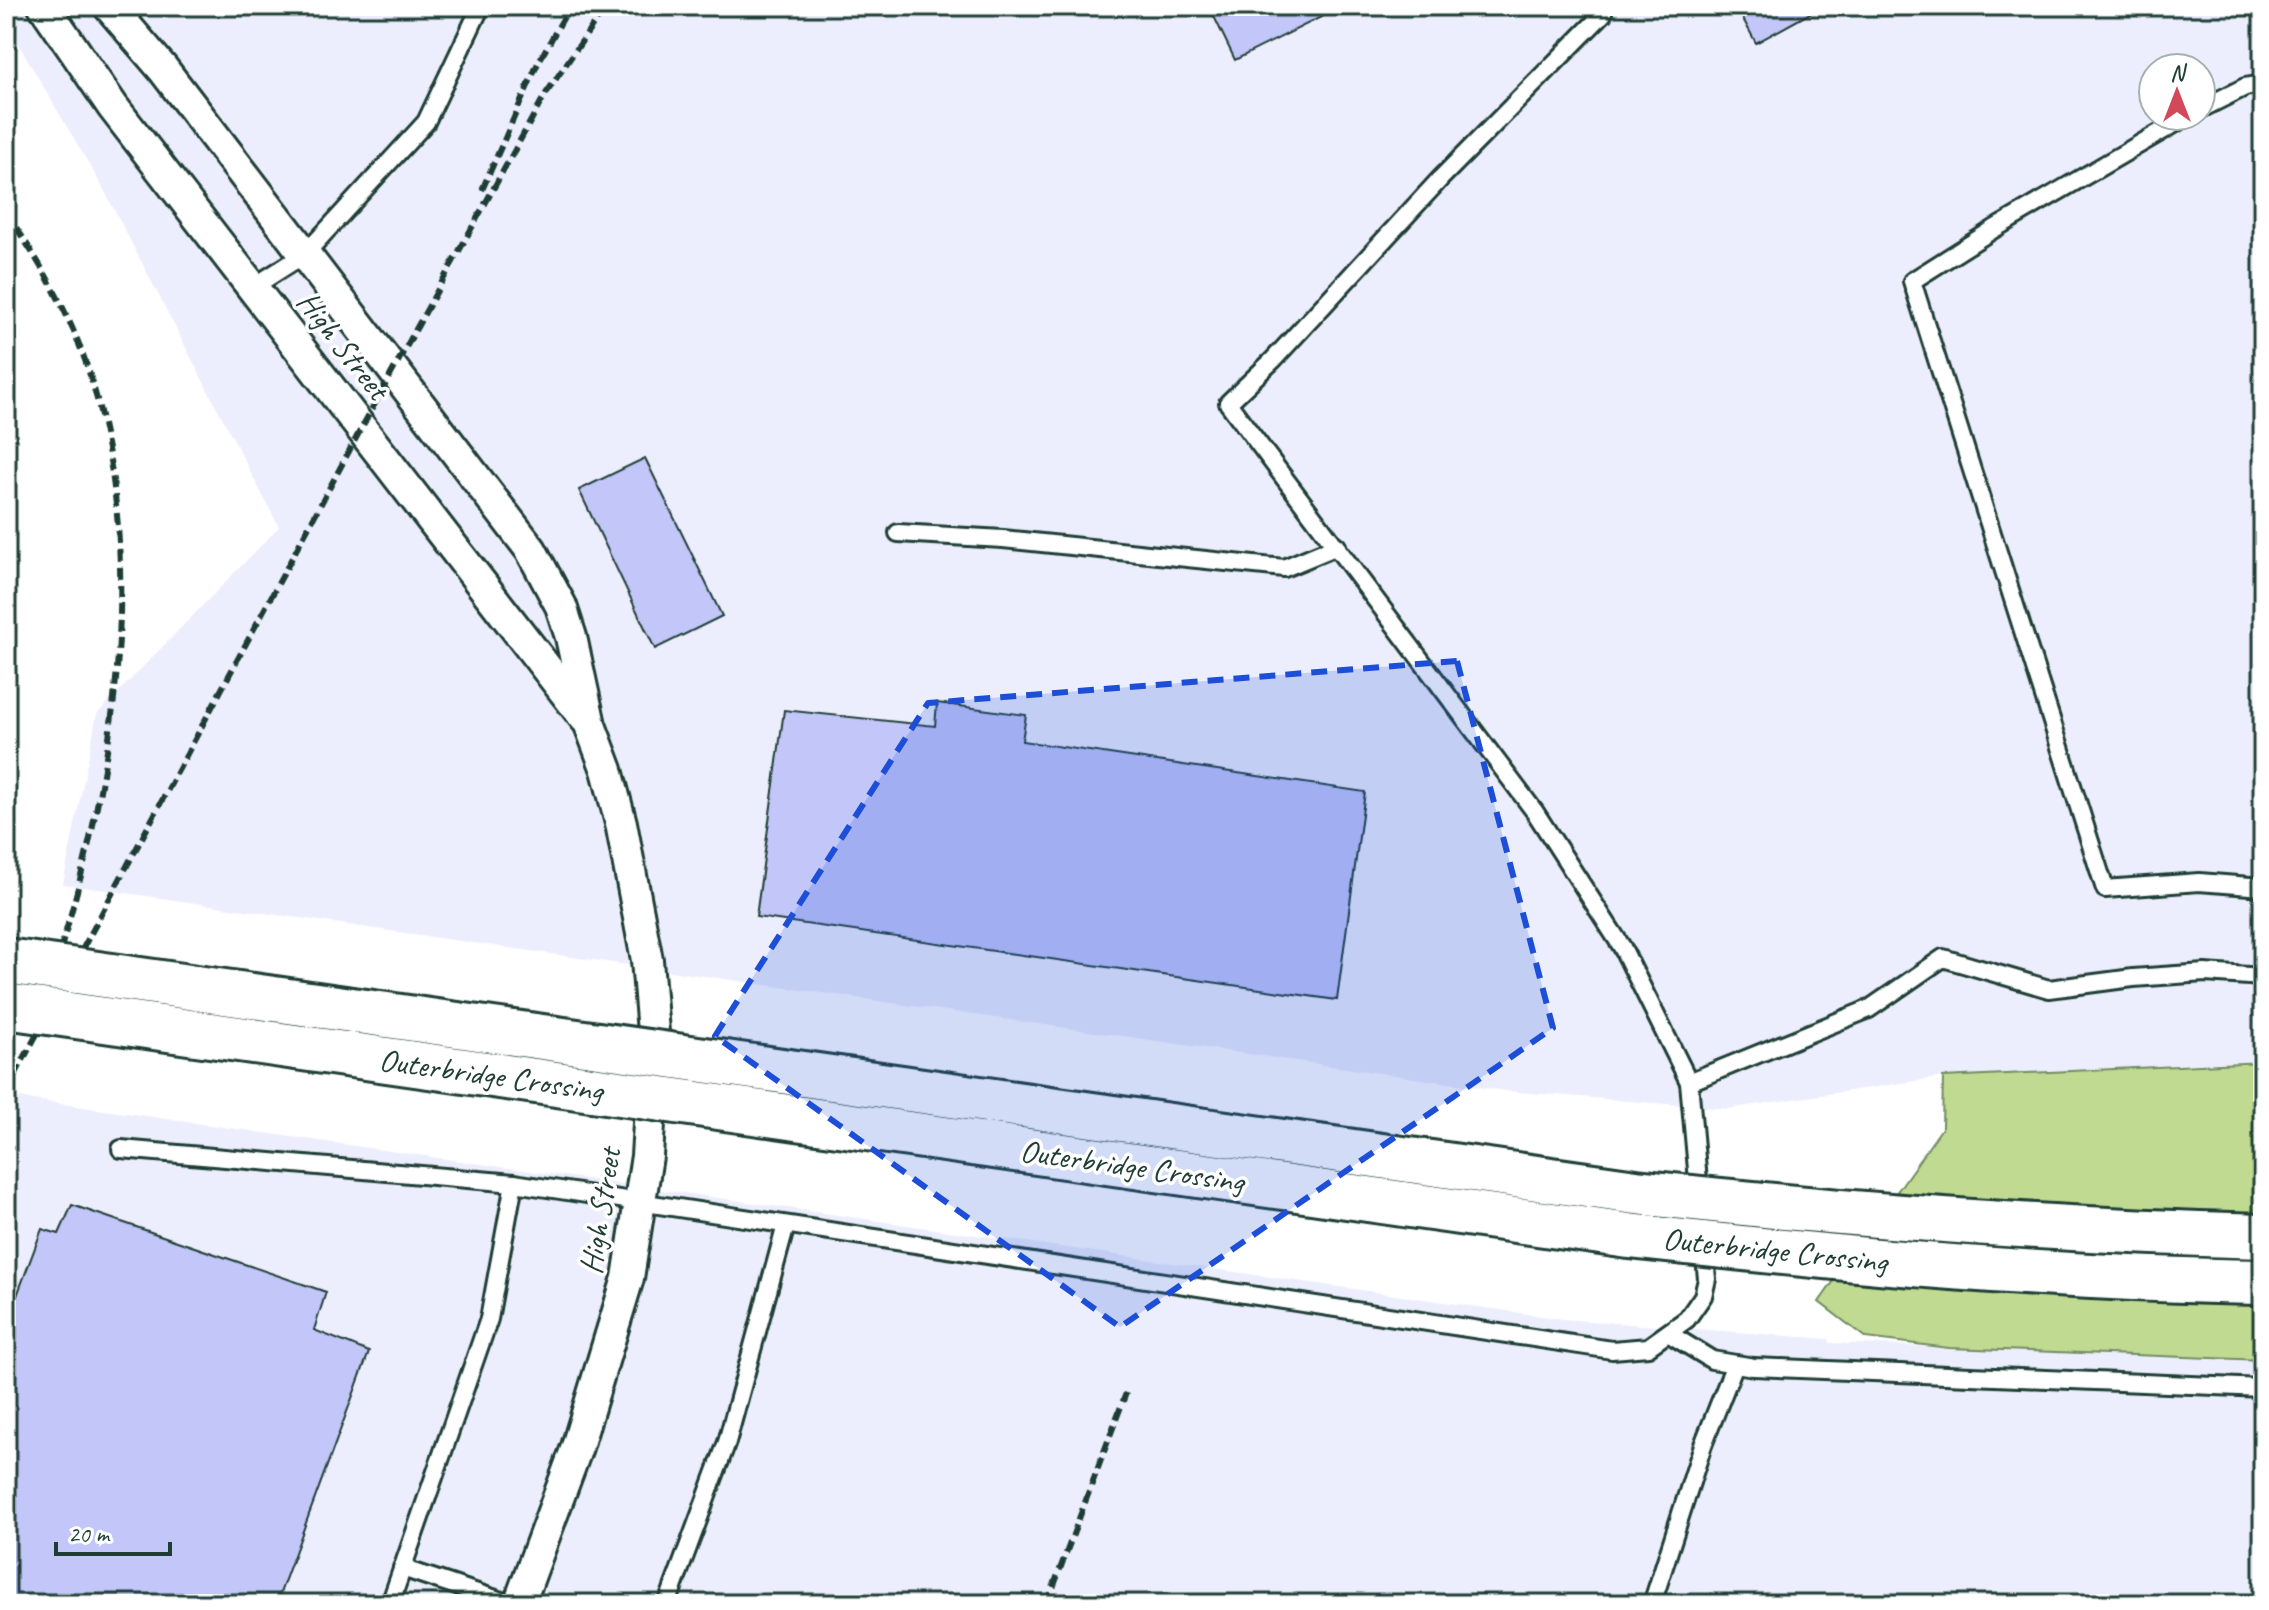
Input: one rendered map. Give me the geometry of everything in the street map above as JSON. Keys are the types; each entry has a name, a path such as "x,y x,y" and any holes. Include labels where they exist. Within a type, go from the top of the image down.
{"highway":[{"name":"Outerbridge Crossing","path":"6,961 1636,1192 1814,1212 1993,1225 2263,1236"},
{"name":"Outerbridge Crossing","path":"6,1006 1629,1236 1808,1256 2006,1271 2263,1282"}],"street":[{"name":"High Street","path":"44,6 113,107 590,725"},
{"name":"High Street","path":"109,6 163,69 512,521 531,550 547,577 566,621 590,725 607,770 621,823 647,960 654,1044 641,1203 628,1278 617,1316 577,1447 519,1604"}],"lane":[{"path":"253,287 305,254 426,122 481,6"},
{"path":"121,1149 514,1183 1612,1350 1648,1347 1687,1319 1703,1296 1707,1279 1689,1082 1622,947 1535,812 1228,403 1273,360 1441,178 1603,14"},
{"path":"2217,101 2245,87 2263,84"},
{"path":"2161,132 1994,229 1912,281 2105,889 2199,882 2263,887"},
{"path":"898,533 1003,539 1284,568 1337,546"},
{"path":"1689,1082 1869,1009 1943,958 2049,989 2205,973 2263,977"},
{"path":"390,1604 489,1319 514,1183"},
{"path":"667,1604 727,1442 786,1225"},
{"path":"1668,1333 1712,1360 1754,1367 2263,1388"},
{"path":"1652,1604 1703,1445 1735,1364"},
{"path":"402,1568 511,1604"}],"highlighted area":[{"path":"1457,661 1553,1028 1120,1327 715,1036 928,703"}],"shaded area":[{"path":"6,6 2263,6 2263,1062 1943,1077 1727,1109 1505,1091 63,884 97,714 279,527 103,188 6,23"},
{"path":"6,1096 1563,1319 1829,1339 1830,1343 2263,1360 2263,1604 6,1604"}],"green space":[{"path":"2263,1062 2263,1360 1949,1348 1866,1338 1819,1302 1942,1128 1943,1077"}],"building":[{"path":"1209,6 1343,6 1235,60"},
{"path":"1736,6 1823,6 1756,43"},
{"path":"645,458 722,616 655,649 579,490"},
{"path":"937,703 1026,715 1022,741 1365,792 1337,1000 756,917 784,710 935,726"},
{"path":"72,1205 326,1292 314,1330 369,1352 276,1604 6,1604 6,1325 42,1229 59,1234"}],"railway":[{"path":"482,190 538,63 570,6"},
{"path":"6,1092 362,427 545,95 606,6"},
{"path":"6,213 57,295 86,362 107,444 116,504 120,564 120,625 115,685 97,805 69,922 37,1015"},
{"path":"1047,1604 1126,1393"}]}
